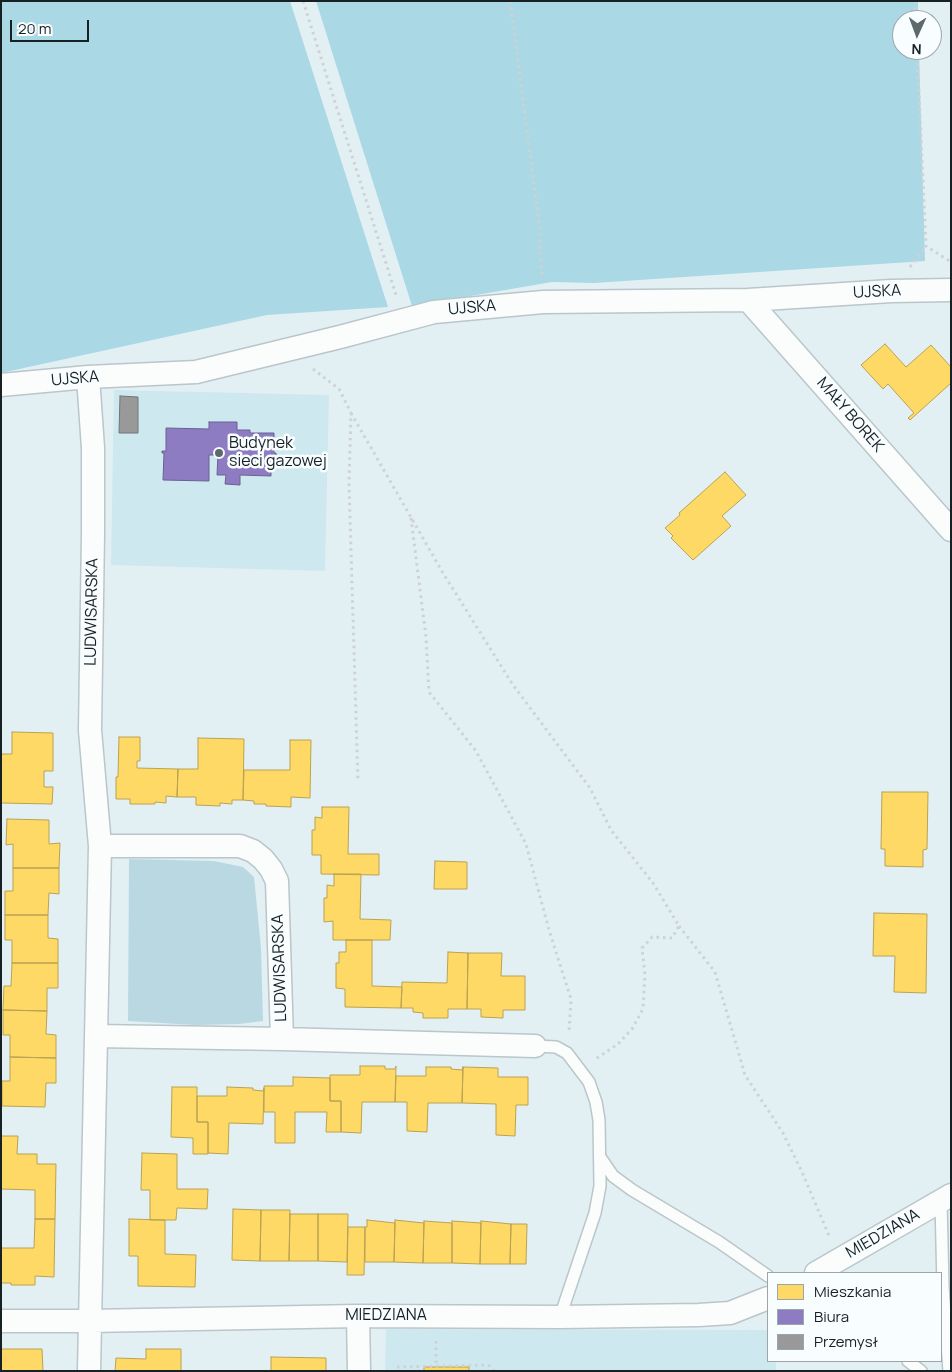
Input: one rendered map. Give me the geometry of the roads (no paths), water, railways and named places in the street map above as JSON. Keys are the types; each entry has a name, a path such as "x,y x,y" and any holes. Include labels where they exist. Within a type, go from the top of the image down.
{"street":[{"name":"UJSKA","path":"1,385 88,377 196,372 434,312 543,302 748,300 891,291 951,290"},
{"name":"MAŁY BOREK","path":"748,300 951,530"},
{"name":"LUDWISARSKA","path":"88,377 93,448 94,534 90,730 100,846 88,1371"},
{"name":"LUDWISARSKA","path":"100,846 240,846 263,859 277,881 282,1039"},
{"name":"LUDWISARSKA","path":"96,1036 535,1046"},
{"name":"MIEDZIANA","path":"818,1272 946,1198"},
{"name":"MIEDZIANA","path":"1,1320 90,1321 358,1316 560,1317 699,1315 730,1313 767,1299"},
{"path":"358,1316 359,1371"}],"lane":[{"path":"535,1046 556,1047 567,1053 590,1082 599,1120 600,1186 595,1214 560,1317"},
{"path":"600,1157 613,1176 632,1190 719,1242 767,1275"},
{"path":"946,1198 942,1287 949,1371"},
{"path":"909,1362 921,1371"}],"place":[{"name":"Budynek sieci gazowej","path":"219,453"}]}
